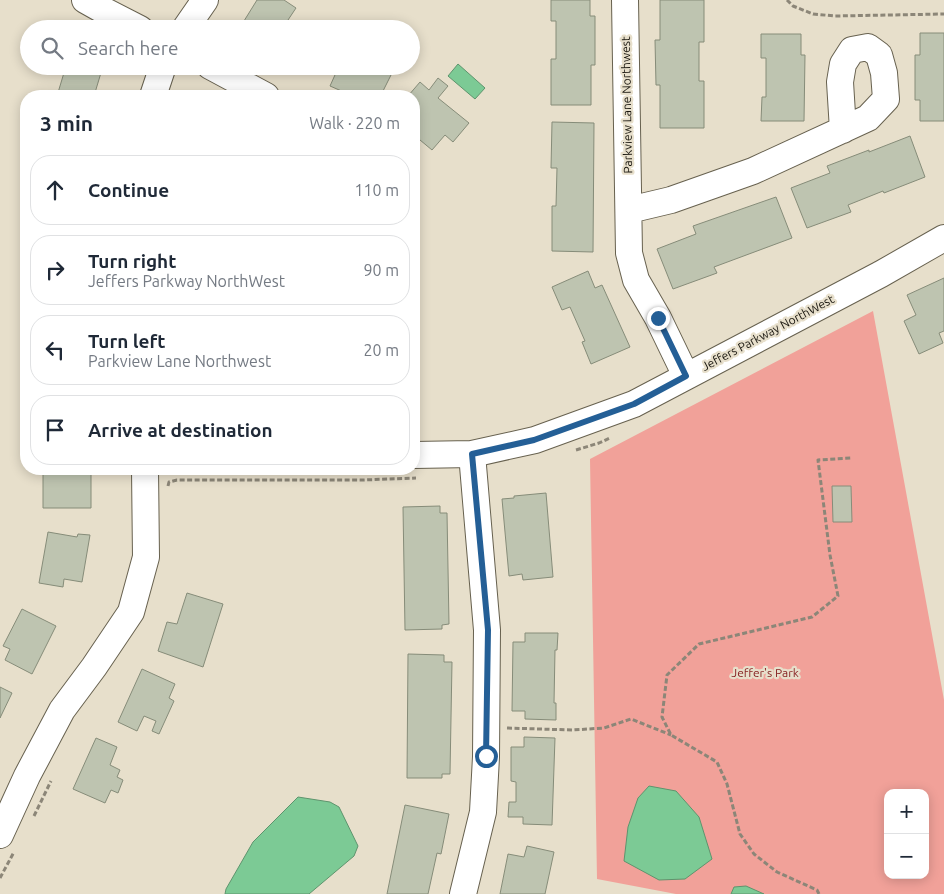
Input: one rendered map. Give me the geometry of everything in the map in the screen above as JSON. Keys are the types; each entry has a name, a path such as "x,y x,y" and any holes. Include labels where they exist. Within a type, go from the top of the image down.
{"street":[{"path":"85,0 122,20"},
{"path":"191,20 205,0"},
{"name":"Parkview Lane Northwest","path":"625,0 629,253 636,280 658,318 686,376"},
{"path":"155,90 159,75"},
{"path":"227,75 255,90"},
{"path":"629,210 671,200 753,171 843,130"},
{"name":"Jeffers Parkway NorthWest","path":"420,467 534,440 634,404 881,274 944,238"},
{"path":"463,894 483,812 486,728 488,630 472,454"},
{"path":"9,840 27,776 62,710 132,612 146,557 145,475"}],"path":[{"path":"787,0 793,6 812,14 835,16 944,14"},
{"path":"572,451 600,443 616,434"},
{"path":"671,735 662,717 667,675 700,644 812,617 838,596 830,555 818,460 851,458"},
{"path":"167,492 169,482 178,480 363,480 384,475"},
{"path":"486,728 572,730 604,728 631,718 671,735 716,762 727,784 740,834 754,854 777,872 817,890 819,894"},
{"path":"32,820 53,777"},
{"path":"0,878 9,840"}],"green space":[{"name":"Jeffer's Park","path":"873,311 944,700 944,894 676,894 597,879 590,459"}],"shaded area":[{"path":"458,64 485,88 475,99 448,76"},
{"path":"649,786 676,791 699,817 712,859 685,879 659,880 624,861 628,827 638,798"},
{"path":"298,797 330,802 339,807 358,846 354,856 309,894 225,894 253,842"},
{"path":"746,886 764,894 731,894 734,887"}],"building":[{"path":"257,0 284,0 296,8 288,20 245,20"},
{"path":"551,0 590,0 590,16 595,16 595,65 591,65 591,105 551,105 551,59 556,59 556,21 551,21"},
{"path":"660,0 704,0 704,42 699,42 699,81 704,81 704,128 660,128 660,85 656,85 655,40 660,40"},
{"path":"920,33 944,33 944,121 920,121 920,100 915,100 915,55 920,55"},
{"path":"761,34 801,34 801,55 805,55 804,121 761,121 762,97 766,97 766,58 761,58"},
{"path":"63,75 100,75 96,90 59,90"},
{"path":"335,75 391,75 384,90 339,90 330,86"},
{"path":"438,78 448,86 438,98 469,123 453,142 445,135 432,150 420,140 420,90 413,90 420,82 429,90"},
{"path":"552,122 594,123 593,252 552,251 552,206 556,206 557,168 551,168"},
{"path":"910,136 925,177 848,205 851,212 807,228 791,188 830,173 827,166"},
{"path":"776,197 792,238 714,267 717,273 673,289 657,249 696,234 693,226"},
{"path":"588,271 595,288 602,285 630,347 591,364 582,342 585,341 570,307 562,310 552,287"},
{"path":"944,278 944,331 939,333 943,343 919,354 904,321 916,315 907,295"},
{"path":"43,475 91,475 91,508 43,508"},
{"path":"832,486 851,486 852,522 833,522"},
{"path":"546,493 553,577 523,580 522,574 509,576 502,499"},
{"path":"440,506 440,513 447,513 449,624 442,625 442,629 405,630 403,507"},
{"path":"48,532 77,537 78,534 90,535 82,582 64,579 63,587 39,583"},
{"path":"187,593 223,604 203,667 158,651 167,622 177,624"},
{"path":"22,609 56,626 32,674 5,660 10,649 3,646"},
{"path":"525,633 558,633 557,650 555,650 554,703 556,703 556,720 525,719 525,711 512,711 513,642 525,642"},
{"path":"408,654 444,655 444,662 452,662 450,774 442,774 442,778 407,778"},
{"path":"142,669 175,684 169,698 174,701 159,734 152,731 156,721 144,716 137,731 118,722"},
{"path":"0,687 12,693 0,718"},
{"path":"524,737 555,738 552,825 523,824 523,817 508,817 509,802 516,802 516,782 511,781 511,747 524,747"},
{"path":"96,738 117,747 110,765 120,770 117,777 123,780 118,793 111,790 105,803 73,789"},
{"path":"405,805 449,814 441,854 437,853 428,894 387,894"},
{"path":"527,846 554,852 545,894 500,894 508,854 524,857"}],"route":[{"path":"486,756 488,630 472,454 534,440 634,404 686,376 658,318"}]}
